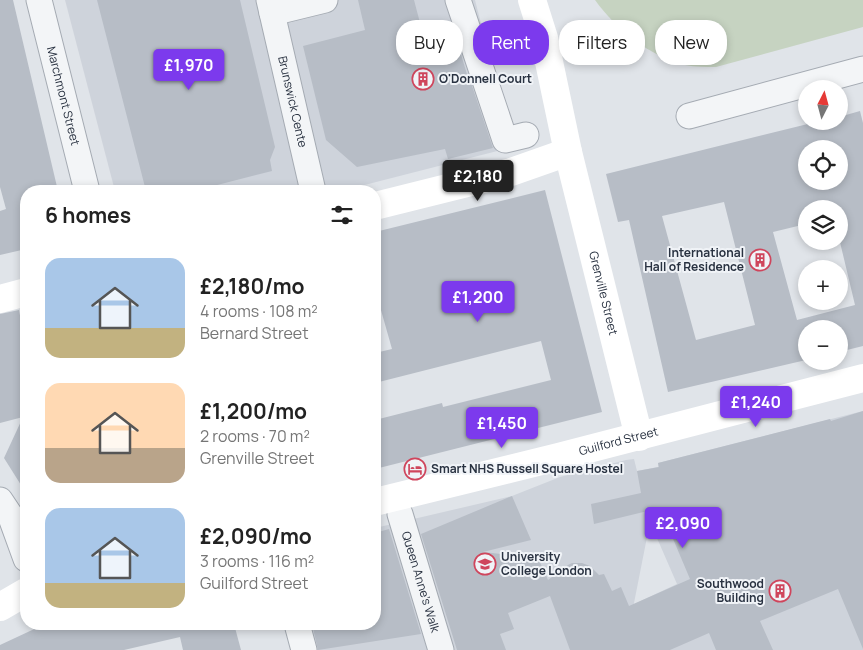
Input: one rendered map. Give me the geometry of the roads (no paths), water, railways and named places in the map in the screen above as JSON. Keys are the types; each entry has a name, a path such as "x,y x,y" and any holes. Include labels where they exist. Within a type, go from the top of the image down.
{"main road":[{"name":"Grenville Street","path":"532,0 544,38 568,152 639,437"},
{"path":"381,204 511,172 568,152"},
{"path":"0,299 20,294"},
{"name":"Guilford Street","path":"381,501 639,437 863,378"},
{"path":"0,607 20,595"}],"street":[{"name":"Marchmont Street","path":"39,0 85,185"},
{"path":"270,6 325,0"},
{"path":"458,0 505,140 526,135"},
{"name":"Brunswick Cente","path":"270,6 312,185"},
{"path":"688,116 863,69"},
{"path":"0,500 10,516 20,543"},
{"name":"Queen Anne's Walk","path":"400,514 441,650"},
{"path":"299,630 304,650"}],"place":[{"name":"O'Donnell Court","path":"423,79"},
{"name":"International Hall of Residence","path":"760,260"},
{"name":"Smart NHS Russell Square Hostel","path":"415,469"},
{"name":"University College London","path":"485,564"},
{"name":"Southwood Building","path":"780,591"}]}
